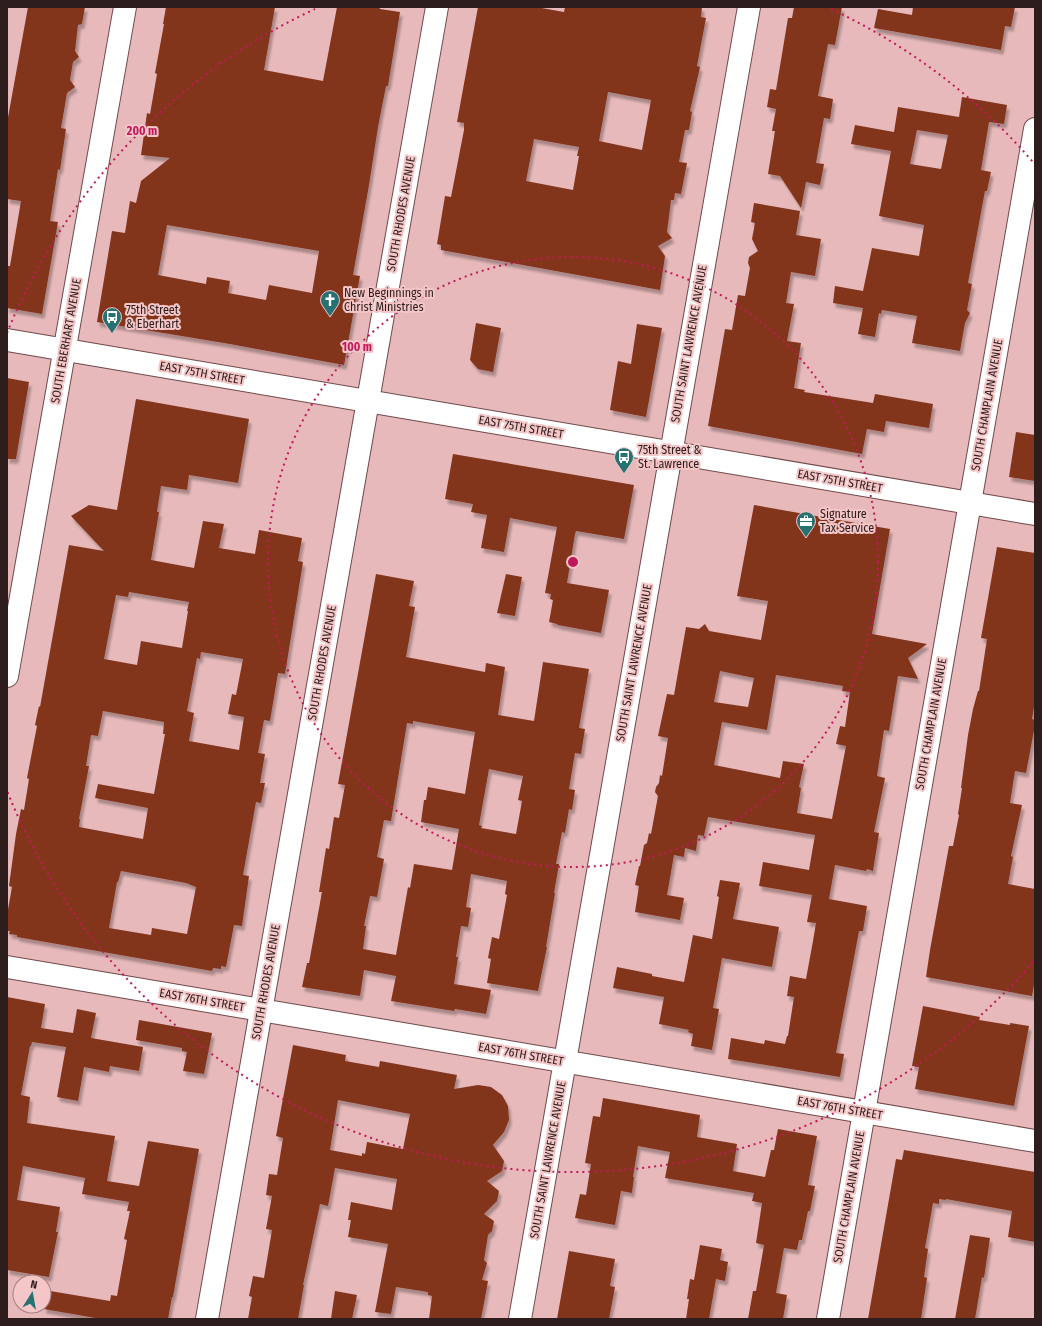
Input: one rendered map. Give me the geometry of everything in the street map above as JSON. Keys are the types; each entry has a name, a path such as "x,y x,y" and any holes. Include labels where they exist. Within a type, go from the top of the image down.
{"street":[{"name":"SOUTH EBERHART AVENUE","path":"7,676 125,7"},
{"name":"SOUTH RHODES AVENUE","path":"208,1319 438,7"},
{"name":"SOUTH SAINT LAWRENCE AVENUE","path":"520,1319 748,7"},
{"name":"SOUTH CHAMPLAIN AVENUE","path":"828,1319 1035,129"},
{"name":"EAST 75TH STREET","path":"7,340 1035,514"},
{"name":"EAST 76TH STREET","path":"7,967 1035,1141"}],"building":[{"path":"28,7 85,7 82,24 78,25 75,51 79,57 73,62 70,80 75,87 67,93 61,128 66,129 50,221 58,222 42,314 7,308 7,266 10,266 21,201 7,199 7,123"},
{"path":"166,7 275,7 264,70 323,81 337,7 379,7 380,9 400,12 388,86 386,86 378,127 353,275 360,276 344,365 97,322 112,231 125,233 130,201 136,203 141,181 170,158 141,155 147,113 150,114 157,74 155,73","holes":["167,225 319,251 312,293 269,285 266,300 228,293 230,281 207,277 206,284 158,275"]},
{"path":"478,7 536,7 564,12 565,7 702,7 701,17 706,18 697,66 700,67 690,111 692,112 689,130 685,130 679,162 687,163 681,194 675,193 674,200 671,200 667,232 672,238 658,246 665,256 660,290 441,250 441,245 437,244 445,196 451,197 464,130 464,123 457,122","holes":["608,92 651,100 642,150 599,141","534,139 579,147 577,156 579,156 573,190 526,181"]},
{"path":"794,7 842,7 835,45 828,44 818,96 833,99 830,119 824,118 816,163 824,164 820,185 806,182 801,208 780,176 768,174 775,131 772,131 776,109 767,107 770,89 776,90 788,18 792,18"},
{"path":"913,7 1015,7 1011,27 1005,26 1001,50 874,28 878,9 912,15"},
{"path":"962,97 1007,105 1004,124 989,122 981,170 991,172 987,191 985,191 968,283 972,284 967,310 970,313 965,323 960,351 912,343 917,316 882,310 881,314 879,313 875,337 858,334 863,308 833,303 835,286 863,291 872,248 919,256 924,225 879,216 891,151 851,144 855,125 894,132 898,107 959,117","holes":["917,130 948,135 941,169 910,164"]},
{"path":"754,203 800,211 796,235 821,239 815,276 791,272 786,303 794,304 787,341 801,343 794,388 805,390 804,392 873,403 875,394 933,404 929,428 886,421 884,432 867,429 862,454 708,426 725,329 732,330 738,295 745,296 750,268 748,263 749,257 758,251 752,239 755,223 751,222"},
{"path":"476,323 501,328 493,372 478,369 470,360"},
{"path":"637,324 662,328 646,417 610,410 618,361 631,364"},
{"path":"7,378 29,382 16,459 7,459"},
{"path":"136,399 249,419 238,483 189,475 187,490 161,486 157,512 159,512 151,560 194,568 203,521 224,524 219,548 255,554 259,530 302,538 298,561 303,562 285,674 278,673 270,721 264,720 258,753 265,754 260,783 265,783 261,803 256,802 243,875 249,876 242,926 234,925 226,967 221,966 221,969 213,968 212,971 17,937 17,935 9,934 10,931 7,931 7,915 12,887 9,886 16,834 21,809 24,810 29,779 27,778 37,726 35,725 39,706 40,707 69,545 104,551 71,516 89,505 117,510","holes":["129,592 189,602 182,648 141,641 137,665 104,659 116,595 128,597","201,652 243,659 236,695 232,694 228,714 244,717 239,750 189,741 194,713 187,711 197,658 200,659","103,711 164,722 163,734 165,734 154,794 98,784 95,798 148,808 143,839 79,827 79,819 89,766 86,766 91,735 98,736","121,871 186,883 196,887 187,934 152,928 151,935 109,928"]},
{"path":"1016,432 1035,435 1035,481 1009,477"},
{"path":"453,454 634,485 624,539 576,531 575,534 567,583 609,590 601,633 549,622 553,600 550,599 551,594 545,593 557,527 510,518 504,552 481,548 487,515 471,512 473,504 445,499"},
{"path":"754,505 890,529 872,634 927,644 908,658 918,679 898,676 889,731 884,730 877,776 885,778 874,832 879,833 873,871 835,865 829,899 867,906 863,931 859,931 836,1053 844,1054 840,1077 728,1059 731,1038 764,1044 765,1040 785,1044 788,1036 794,997 787,996 790,976 806,979 813,941 816,923 807,922 812,895 759,886 763,862 809,870 815,835 708,817 704,836 698,835 696,851 685,848 684,857 674,855 667,895 684,898 680,920 635,912 639,886 635,885 644,845 647,843 649,833 651,834 658,796 655,792 659,783 660,775 662,776 668,738 658,736 667,694 674,695 686,627 699,629 705,624 709,631 761,640 768,601 737,596","holes":["720,671 754,678 748,707 714,702","776,675 843,686 842,691 850,692 845,727 840,726 836,744 846,746 832,819 797,813 801,788 799,787 804,764 783,761 780,778 714,765 722,722 767,730"]},
{"path":"997,547 1035,553 1035,701 1032,719 1035,720 1035,725 1026,773 1015,771 1010,803 1022,805 1011,856 1013,857 1008,884 1035,889 1035,979 1032,996 926,977 949,846 953,846 959,815 968,735 973,709 979,691 987,639 981,638"},
{"path":"376,574 414,581 409,606 415,607 406,657 485,672 486,663 505,667 498,715 534,721 543,662 589,669 579,728 585,729 581,754 575,753 569,789 575,790 572,810 569,809 565,833 562,832 556,864 559,864 547,947 538,991 487,983 491,959 488,958 492,937 499,939 507,895 505,894 507,881 471,874 466,907 471,908 468,927 461,926 456,957 458,957 454,984 491,990 486,1014 455,1009 454,1011 391,1001 396,976 364,970 360,996 302,987 307,963 309,963 322,892 319,892 326,848 329,849 334,817 339,818 345,785 338,784","holes":["413,721 475,732 465,794 428,787 426,800 424,800 421,822 459,829 452,870 414,864 410,888 408,887 396,955 363,949 366,926 364,926 370,896 377,897 384,859 377,857 384,820 391,821 407,723 413,724","489,769 523,776 518,800 522,801 516,834 481,828 482,826 479,825"]},
{"path":"506,574 522,577 515,616 497,613"},
{"path":"720,880 740,883 733,919 779,927 772,967 722,958 713,1008 719,1009 712,1050 691,1046 693,1034 688,1032 689,1030 659,1024 664,997 613,988 617,967 684,982 693,935 712,939 719,897 717,896"},
{"path":"7,997 45,1004 41,1028 73,1033 77,1009 96,1013 91,1038 143,1047 139,1071 110,1066 109,1072 84,1067 78,1101 57,1097 66,1047 32,1042 21,1095 30,1097 27,1123 115,1136 107,1181 139,1186 148,1141 199,1149 168,1319 101,1319 52,1310 52,1291 110,1301 111,1295 117,1296 127,1240 124,1239 130,1211 127,1211 129,1202 82,1194 85,1178 23,1166 17,1200 60,1207 56,1232 58,1232 50,1274 31,1274 7,1270"},
{"path":"923,1006 980,1017 979,1020 1010,1025 1010,1023 1029,1026 1014,1106 915,1089 919,1067 912,1066"},
{"path":"139,1020 212,1033 204,1074 183,1071 187,1052 182,1051 182,1048 136,1040"},
{"path":"293,1045 346,1055 345,1061 379,1067 380,1061 457,1075 454,1089 478,1085 491,1087 502,1095 508,1106 509,1120 504,1132 493,1145 504,1161 502,1171 487,1181 499,1191 497,1201 484,1214 494,1221 492,1231 488,1235 484,1260 487,1263 482,1280 488,1281 481,1319 429,1319 432,1296 428,1295 428,1292 396,1287 391,1314 375,1312 388,1244 348,1237 351,1220 348,1220 351,1202 392,1210 397,1179 335,1168 328,1206 320,1204 303,1285 298,1319 248,1319 252,1297 249,1296 253,1276 264,1278 272,1230 266,1229 272,1196 266,1195 269,1174 277,1175 283,1138 276,1136","holes":["338,1100 410,1114 403,1149 367,1142 365,1154 362,1153 362,1156 330,1150"]},
{"path":"603,1098 700,1115 697,1137 737,1144 733,1171 765,1177 771,1150 774,1150 778,1129 817,1136 808,1185 815,1186 802,1240 799,1240 797,1250 784,1248 776,1293 787,1295 783,1319 748,1319 753,1291 756,1291 764,1245 756,1243 762,1203 752,1201 754,1193 665,1178 670,1152 638,1146 632,1193 621,1191 615,1225 575,1218 580,1194 586,1195 591,1164 585,1163 593,1116 600,1117"},
{"path":"904,1150 1035,1172 1035,1242 1008,1237 1012,1211 939,1199 939,1204 933,1203 925,1248 928,1249 924,1277 927,1278 921,1319 868,1319 896,1159 902,1160"},
{"path":"970,1235 990,1238 984,1278 982,1277 975,1319 955,1319"},
{"path":"700,1245 722,1249 720,1260 728,1262 725,1281 716,1279 709,1319 686,1319 690,1279 694,1280"},
{"path":"569,1251 615,1259 610,1286 615,1287 609,1319 557,1319"},
{"path":"335,1291 357,1295 352,1319 331,1319"}],"place":[{"name":"New Beginnings in Christ Ministries","path":"330,317"},
{"name":"75th Street & Eberhart","path":"112,334"},
{"name":"75th Street & St. Lawrence","path":"624,474"},
{"name":"Signature Tax Service","path":"806,538"}]}
